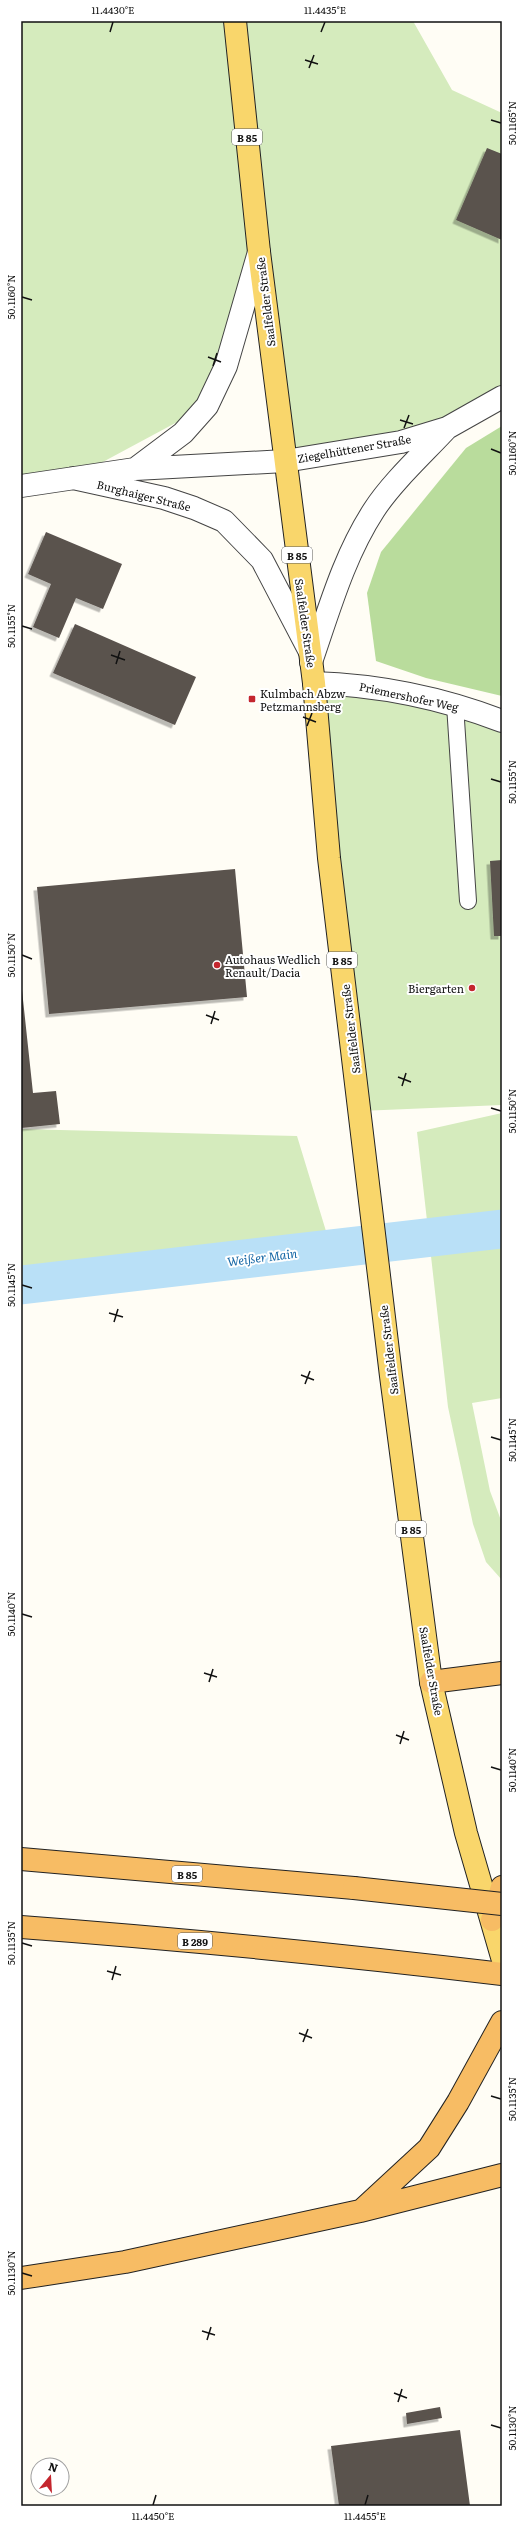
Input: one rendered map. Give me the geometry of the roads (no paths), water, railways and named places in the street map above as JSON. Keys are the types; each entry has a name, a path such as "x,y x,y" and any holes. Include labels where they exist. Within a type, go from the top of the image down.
{"highway":[{"path":"431,1682 502,1673"},
{"name":"B 85","path":"21,1859 354,1888 497,1912"},
{"path":"497,1912 502,1887"},
{"name":"B 289","path":"21,1927 135,1935 368,1958 502,1974"},
{"path":"360,2211 429,2148 458,2102 502,2022"},
{"path":"21,2278 125,2262 360,2211 502,2175"}],"main road":[{"name":"Saalfelder Straße","path":"235,21 259,252 284,460 314,683 329,858 391,1376 431,1682 466,1833 497,1912 502,1957"}],"street":[{"name":"Burghaiger Straße","path":"135,469 183,433 207,406 226,366 259,252"},
{"name":"Ziegelhüttener Straße","path":"284,460 401,442 447,428 502,397"},
{"name":"Ziegelhüttener Straße","path":"310,656 357,538 375,508 447,428"},
{"name":"Burghaiger Straße","path":"21,486 135,469 284,460"},
{"name":"Burghaiger Straße","path":"73,478 164,498 194,508 224,521 262,560 310,656"},
{"name":"Priemershofer Weg","path":"314,683 356,685 455,705 502,721"}],"lane":[{"path":"455,705 468,902"}],"waterway":[{"name":"Weißer Main","path":"21,1285 502,1229"}],"place":[{"name":"Kulmbach Abzw Petzmannsberg","path":"252,699"},
{"name":"Autohaus Wedlich Renault/Dacia","path":"217,965"},
{"name":"Biergarten","path":"472,988"}]}
